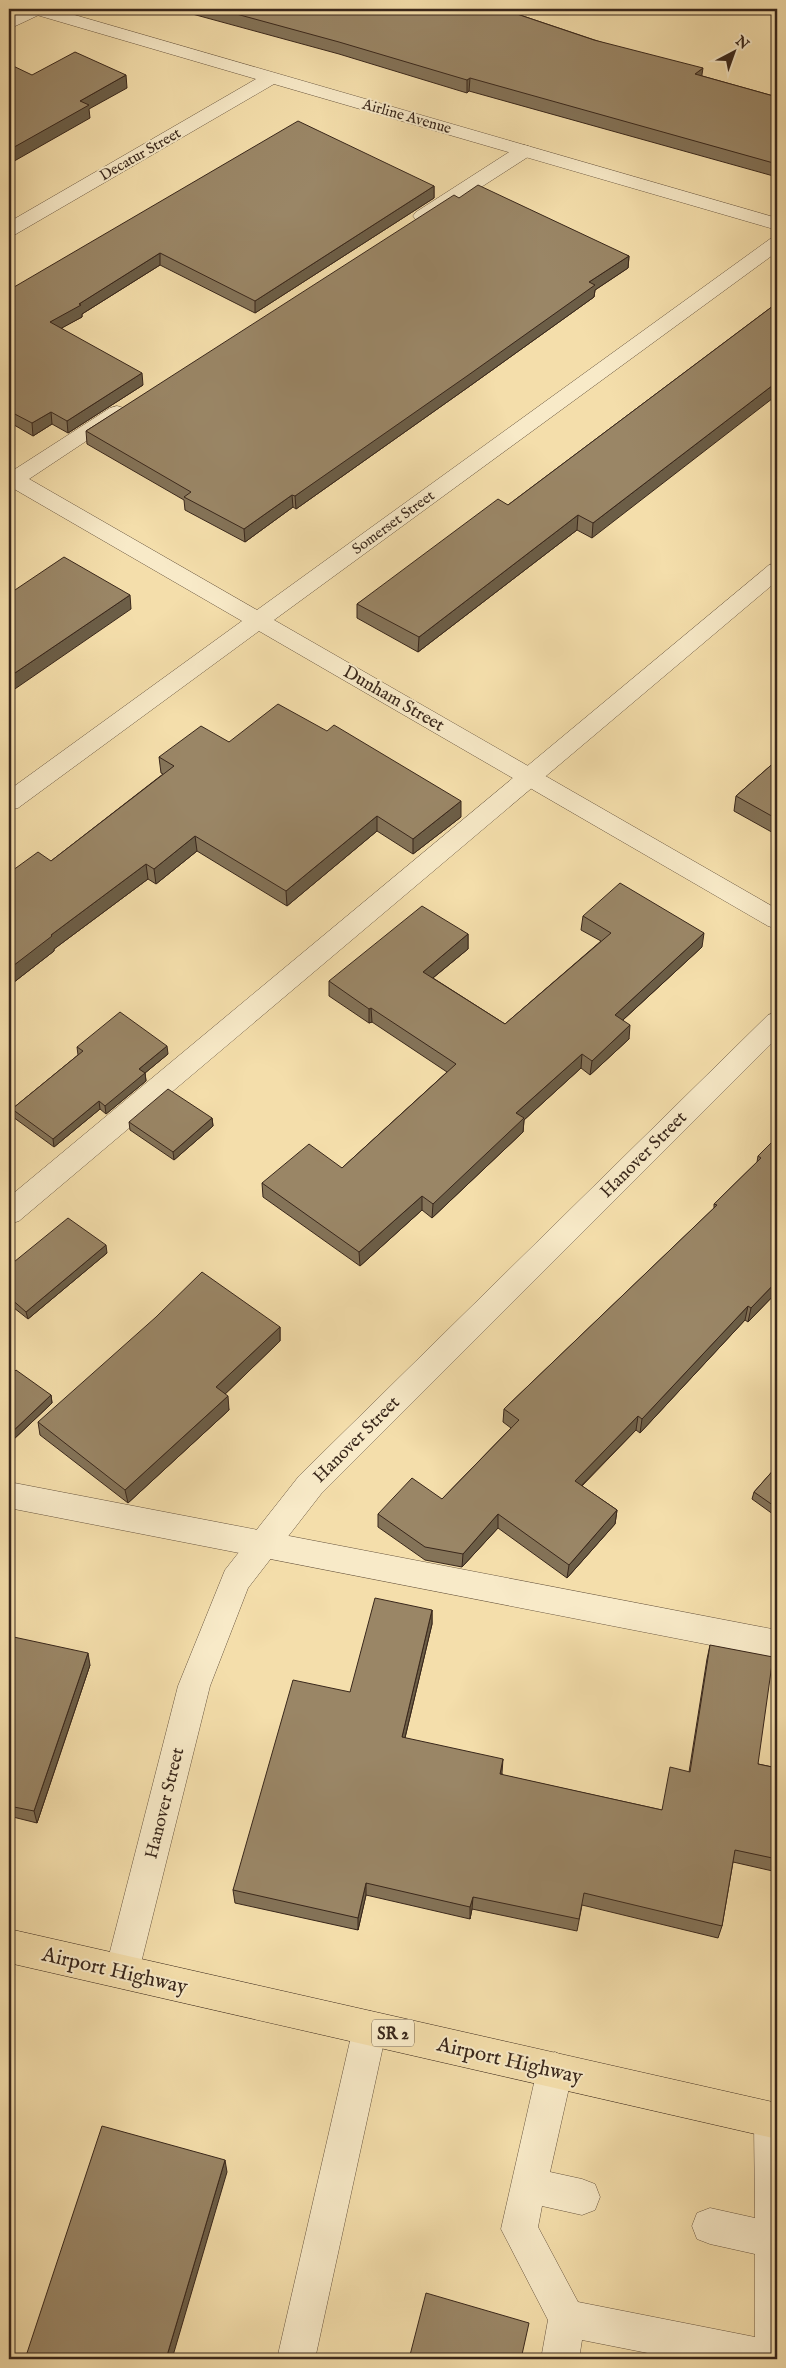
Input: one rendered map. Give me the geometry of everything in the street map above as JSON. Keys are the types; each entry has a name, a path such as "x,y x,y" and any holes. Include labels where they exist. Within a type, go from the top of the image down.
{"main road":[{"name":"Airport Highway","path":"9,1946 775,2121"}],"street":[{"path":"9,24 37,9"},
{"name":"Airline Avenue","path":"37,9 777,224"},
{"name":"Decatur Street","path":"9,230 272,77"},
{"path":"405,227 524,151"},
{"name":"Somerset Street","path":"9,802 777,243"},
{"path":"10,480 130,404"},
{"name":"Dunham Street","path":"10,480 259,620 777,920"},
{"path":"9,1213 532,778 777,570"},
{"name":"Hanover Street","path":"122,1971 194,1686 236,1580 310,1485 777,1022"},
{"path":"9,1495 262,1546 777,1644"},
{"path":"296,2359 370,2028"},
{"path":"555,2070 518,2229 567,2318 560,2359"},
{"path":"567,2318 772,2359 775,2121"},
{"path":"529,2185 582,2197"},
{"path":"710,2226 772,2240"}],"building":[{"path":"218,9 502,9 594,40 703,68 695,74 777,97 777,164 470,78 467,80"},
{"path":"75,52 126,75 80,101 89,105 9,150 9,64 32,75"},
{"path":"298,121 434,186 255,301 160,253 79,304 81,305 50,322 142,373 67,421 51,412 32,423 9,411 9,290"},
{"path":"478,185 629,256 589,282 595,285 467,376 295,496 292,495 244,529 184,497 191,492 86,431 454,195 459,198"},
{"path":"777,303 777,382 593,523 578,515 419,637 357,604 498,499 508,505"},
{"path":"64,557 130,595 9,677 9,594"},
{"path":"278,704 327,731 334,725 461,801 413,839 377,816 286,891 195,836 154,869 146,864 9,969 9,873 38,852 51,861 174,766 159,757 201,726 229,742"},
{"path":"777,760 777,819 736,796"},
{"path":"620,883 704,933 615,1015 630,1025 592,1061 582,1054 516,1113 524,1118 433,1204 422,1196 359,1252 262,1183 309,1144 342,1168 456,1064 371,1008 369,1009 329,981 422,906 468,934 423,972 505,1024 611,933 583,916"},
{"path":"120,1012 167,1046 139,1069 145,1073 105,1106 99,1101 53,1139 12,1109 83,1051 77,1047"},
{"path":"168,1089 212,1118 173,1152 129,1122"},
{"path":"777,1137 777,1281 751,1308 748,1306 642,1419 638,1416 575,1481 617,1510 569,1565 498,1514 463,1554 425,1547 378,1514 412,1478 442,1499 519,1420 504,1409 717,1205 714,1204 761,1158 758,1156"},
{"path":"68,1218 106,1245 26,1312 9,1297 9,1266"},
{"path":"202,1272 280,1327 216,1387 228,1396 125,1490 38,1422 156,1317"},
{"path":"16,1370 51,1395 11,1433 9,1431 9,1377"},
{"path":"777,1466 777,1508 754,1492"},
{"path":"375,1598 432,1610 402,1737 503,1759 500,1774 662,1810 670,1767 690,1772 710,1645 773,1657 758,1764 777,1768 777,1859 735,1850 722,1926 584,1893 579,1919 473,1897 470,1907 366,1883 358,1918 233,1890 293,1680 350,1692"},
{"path":"9,1636 88,1653 34,1811 9,1806"},
{"path":"102,2126 225,2160 166,2359 25,2359"},
{"path":"426,2293 529,2323 521,2359 409,2359"}],"railway":[{"path":"767,9 777,11"}]}
